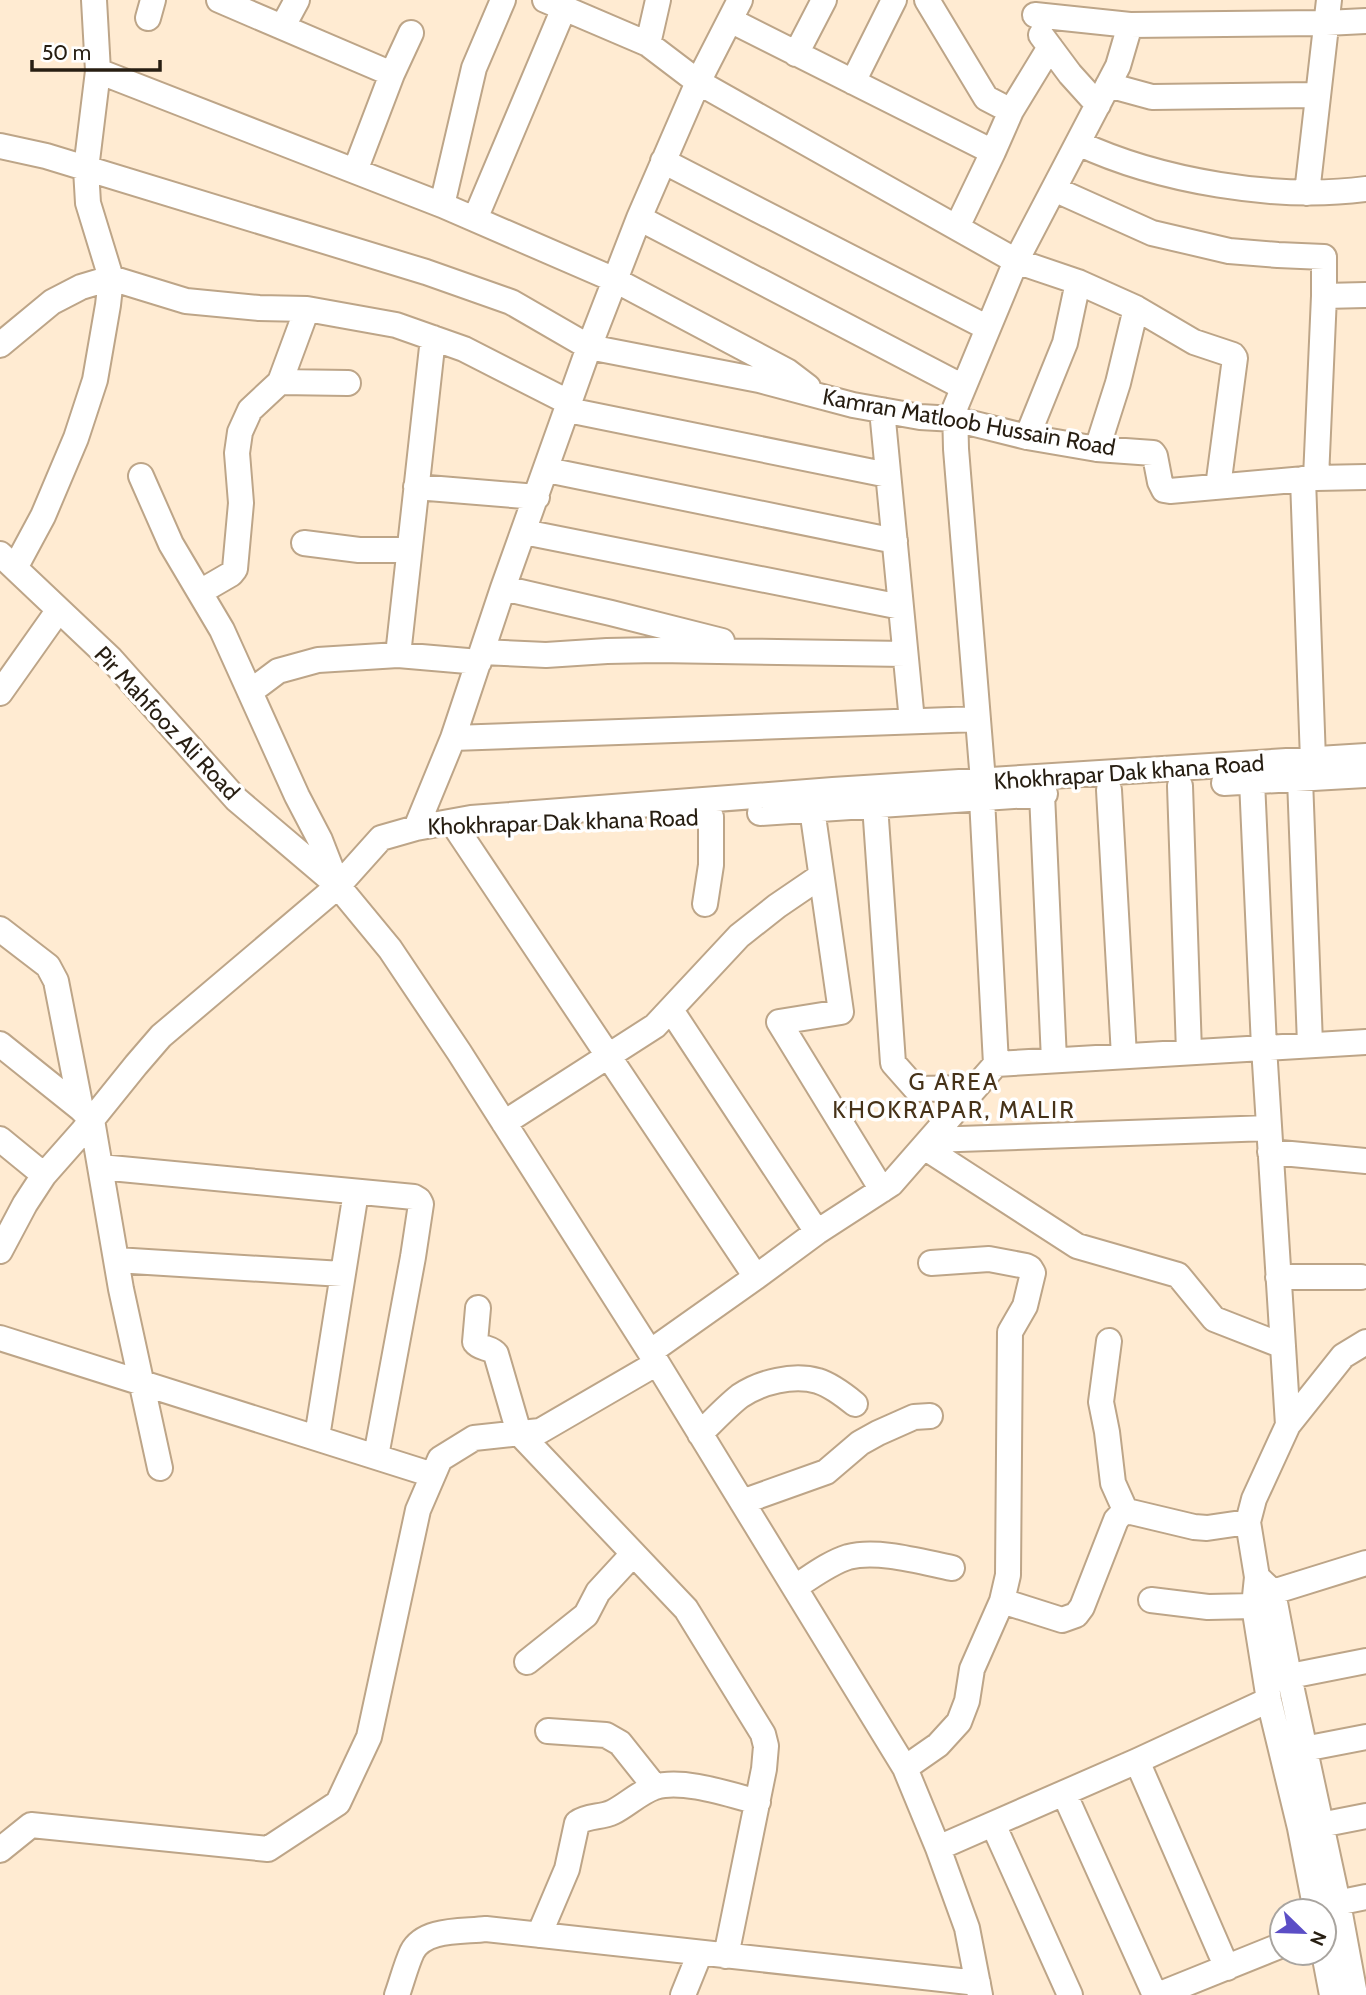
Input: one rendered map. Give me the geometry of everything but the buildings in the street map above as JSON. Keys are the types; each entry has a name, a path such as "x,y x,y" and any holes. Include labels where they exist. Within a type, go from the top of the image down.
{"street":[{"path":"8,561 43,516 80,426 95,380 108,305 110,278 88,203 86,169 98,71 93,0"},
{"path":"219,0 392,74"},
{"path":"283,26 298,0"},
{"path":"442,205 474,68 503,0"},
{"path":"648,44 658,0"},
{"path":"796,54 824,0"},
{"path":"853,82 894,0"},
{"path":"926,0 986,98 1011,111"},
{"path":"475,219 554,4 648,44 698,82 1016,261 1078,282 1136,309 1194,342 1234,356 1218,486"},
{"path":"1318,95 1103,95 1070,74 1038,32 1033,7 1084,10 1130,24 1327,12 1366,21"},
{"path":"1,1244 44,1175 87,1114 161,1036 338,886 381,838 416,828 453,738 589,347 639,218 698,82 735,10 796,54 993,152"},
{"path":"1307,193 1327,12"},
{"path":"0,1850 31,1825 268,1849 338,1803 369,1737 418,1510 440,1458 474,1438 540,1431 653,1357 817,1231 891,1184 996,1064 983,790 955,408 1016,261 1118,66 1130,24"},
{"path":"355,171 392,74 411,33"},
{"path":"957,227 1011,111 1050,47"},
{"path":"98,71 442,205 615,280 787,371 820,396"},
{"path":"1078,143 1108,158 1242,189 1307,193 1366,189"},
{"name":"Kamran Matloob Hussain Road","path":"0,146 46,156 438,276 510,302 589,347 759,380 919,417 955,419 1027,437 1097,449 1153,453 1164,490 1310,478 1366,477"},
{"path":"663,161 988,328"},
{"path":"1054,189 1152,233 1229,251 1324,257 1324,296 1310,478 1307,769 1310,1044"},
{"path":"639,218 963,387"},
{"path":"0,345 52,302 81,287 110,278 186,301 259,308 307,309 396,324 464,349 569,407 888,475"},
{"path":"1027,437 1065,343 1078,282"},
{"path":"1324,296 1366,295"},
{"path":"200,592 235,569 241,503 237,453 240,432 250,410 280,382 307,309"},
{"path":"1097,449 1118,383 1136,309"},
{"path":"398,654 433,338"},
{"path":"280,382 348,383"},
{"path":"882,410 912,721"},
{"path":"547,470 895,541"},
{"path":"141,476 171,544 222,631 297,796 320,840 338,886 390,948 504,1123 701,1434 905,1768 967,1928 979,1989 726,1956 486,1930 431,1936 420,1942 413,1950 397,1995"},
{"path":"416,487 537,497"},
{"path":"524,532 901,607"},
{"path":"304,543 359,550 409,550"},
{"name":"Pir Mahfooz Ali Road","path":"8,561 111,659 236,799 338,886"},
{"path":"503,589 611,613 763,652"},
{"path":"4,682 58,611"},
{"path":"250,692 278,671 318,660 398,654 480,657 607,651 905,654"},
{"path":"453,738 978,719"},
{"name":"Khokhrapar Dak khana Road","path":"416,828 514,828 711,817 875,805 983,790 1042,794 1252,781 1366,756"},
{"name":"Khokhrapar Dak khana Road","path":"416,828 471,818 1307,769 1366,775"},
{"path":"1252,781 1269,1140 1288,1425"},
{"path":"1180,786 1189,1052"},
{"path":"1109,790 1125,1056"},
{"path":"1042,794 1054,1060"},
{"path":"875,805 893,1063 916,1089 975,1088"},
{"path":"812,809 841,1012 779,1022 882,1190"},
{"path":"705,904 710,865 711,817"},
{"path":"456,828 756,1277"},
{"path":"504,1123 655,1026 739,936 777,905 821,876"},
{"path":"0,929 48,966 57,981 100,1167 116,1260 160,1468"},
{"path":"671,1010 817,1231"},
{"path":"996,1064 1366,1042"},
{"path":"0,1044 87,1114"},
{"path":"0,1139 44,1175"},
{"path":"927,1144 1269,1140 1366,1161"},
{"path":"927,1144 1077,1246 1178,1275 1214,1319 1283,1346"},
{"path":"100,1167 414,1196 421,1203 376,1456"},
{"path":"317,1437 356,1192"},
{"path":"905,1768 938,1745 959,1722 967,1701 972,1669 1002,1601 1008,1575 1010,1332 1026,1306 1033,1273 1026,1266 989,1259 931,1263"},
{"path":"116,1260 342,1274"},
{"path":"1278,1277 1361,1277"},
{"path":"478,1308 475,1342 496,1354 519,1433 685,1609 763,1734 766,1746 764,1769 726,1956"},
{"path":"0,1338 433,1475"},
{"path":"1109,1341 1101,1402 1113,1483 1125,1512"},
{"path":"1321,1897 1310,1827 1275,1685 1248,1522 1254,1499 1288,1425 1343,1356 1366,1342"},
{"path":"701,1434 738,1398 754,1387 773,1382 797,1379 818,1381 855,1404"},
{"path":"741,1502 826,1472 849,1451 878,1433 914,1417 930,1416"},
{"path":"1002,1601 1062,1620 1076,1615 1082,1607 1116,1520 1125,1512 1132,1511 1194,1527 1207,1528 1248,1522"},
{"path":"527,1662 586,1615 598,1592 633,1554"},
{"path":"794,1587 845,1558 859,1555 913,1560 952,1568"},
{"path":"1151,1600 1208,1607 1366,1563"},
{"path":"938,1848 1137,1761 1275,1685 1366,1661"},
{"path":"1275,1685 1304,1749 1310,1827"},
{"path":"548,1731 606,1735 613,1738 655,1787"},
{"path":"1304,1749 1366,1737"},
{"path":"1137,1761 1227,1968"},
{"path":"539,1935 567,1869 577,1823 584,1818 609,1814 655,1787 673,1784 709,1788 758,1802"},
{"path":"1063,1793 1156,1995 1268,1951"},
{"path":"1310,1827 1366,1816"},
{"path":"993,1824 1070,1995"},
{"path":"1338,1904 1366,1897"},
{"path":"683,1995 700,1953"},
{"path":"1338,1958 1347,1988"},
{"path":"1333,1967 1347,1988"}],"district":[{"name":"G AREA KHOKRAPAR, MALIR","path":"954,1095"}]}
